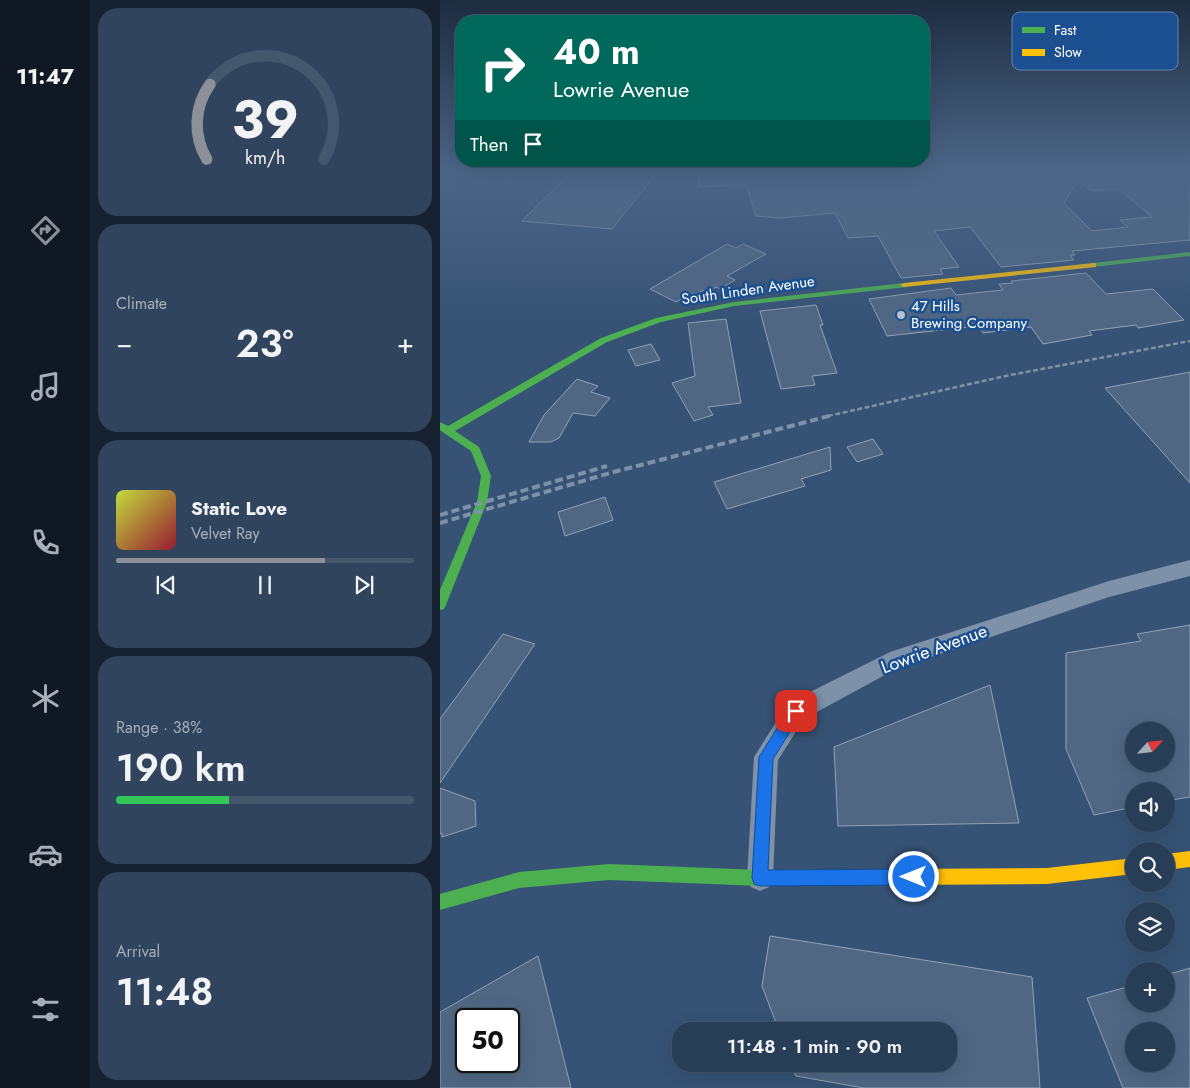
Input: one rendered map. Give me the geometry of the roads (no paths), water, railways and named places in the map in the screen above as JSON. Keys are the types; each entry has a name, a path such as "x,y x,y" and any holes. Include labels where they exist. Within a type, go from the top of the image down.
{"street":[{"name":"South Linden Avenue","path":"442,430 604,340 645,324 696,310 743,303 1190,254"},
{"name":"South Linden Avenue","path":"440,604 482,502 486,476 475,449 442,430"},
{"name":"Lowrie Avenue","path":"760,878 766,757 796,711 890,662 1109,589 1190,568"},
{"path":"1175,860 1190,858"},
{"path":"440,902 519,880 609,872 760,878 1047,876 1125,867"}],"railway":[{"path":"828,416 1010,375 1190,341"},
{"path":"440,523 610,473 833,415"},
{"path":"440,515 607,466"}],"place":[{"name":"47 Hills Brewing Company","path":"901,315"}]}
